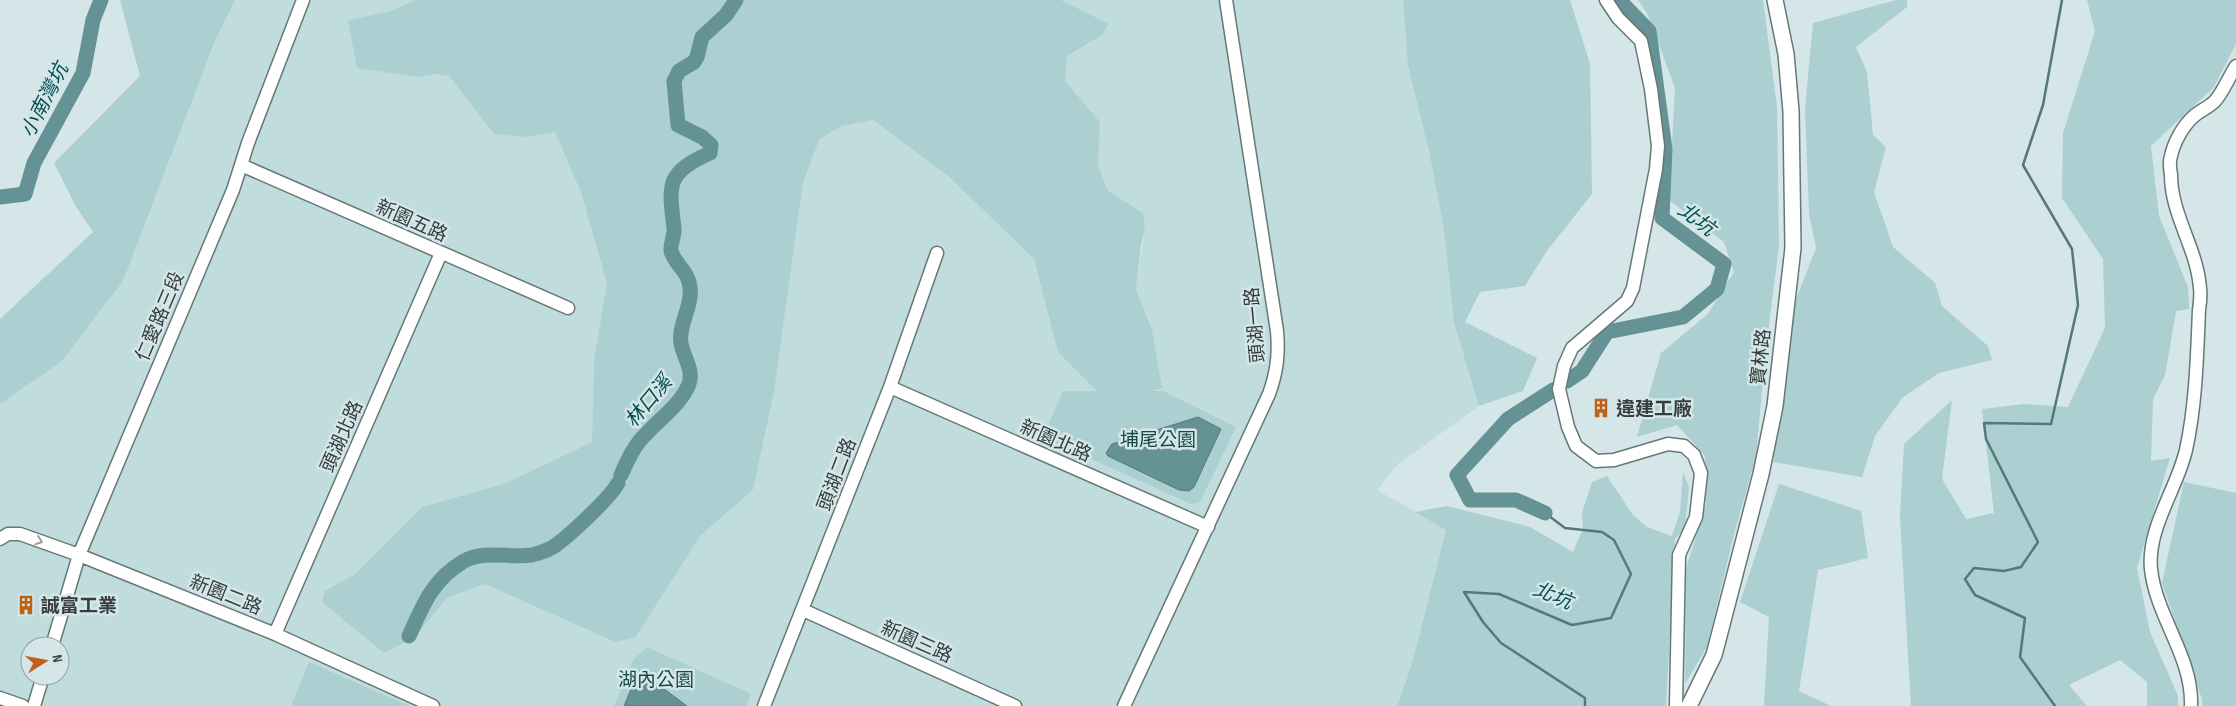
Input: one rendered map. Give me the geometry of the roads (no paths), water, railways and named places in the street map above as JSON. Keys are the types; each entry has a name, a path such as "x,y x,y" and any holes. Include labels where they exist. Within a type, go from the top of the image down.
{"main road":[{"name":"寶林路","path":"1689,706 1714,655 1720,636 1761,474 1775,406 1780,369 1793,248 1792,157 1791,111 1786,54 1775,0"}],"street":[{"name":"仁愛路三段","path":"55,636 79,555 233,190 248,143 303,0"},
{"name":"頭湖一路","path":"1124,706 1269,394 1276,374 1279,352 1226,0"},
{"path":"1606,0 1618,18 1641,41 1652,89 1658,146 1656,169 1633,288 1627,301 1572,348 1564,366 1559,389 1568,427 1576,446 1596,461 1614,460 1668,444 1684,446 1694,455 1701,473 1696,517 1680,555 1676,706"},
{"path":"2191,706 2188,673 2156,592 2151,568 2152,550 2157,528 2186,450 2198,357 2200,287 2187,239 2175,210 2171,184 2170,157 2187,123 2215,101 2236,66"},
{"name":"新園五路","path":"241,165 568,308"},
{"name":"頭湖北路","path":"275,634 442,253"},
{"name":"頭湖二路","path":"764,706 890,387 937,253"},
{"name":"新園北路","path":"890,387 1208,527"},
{"name":"新園二路","path":"0,539 8,534 20,534 79,555 275,634 433,706"},
{"name":"新園三路","path":"803,610 1015,706"},
{"path":"34,706 40,686"},
{"path":"0,698 23,706"}],"waterway":[{"name":"小南灣坑","path":"0,197 25,194 34,163 83,73 93,20 101,0"},
{"name":"林口溪","path":"621,475 639,442 676,404 689,384 690,373 682,348 681,336 689,301 690,287 687,276 671,251 674,231 671,191 673,182 678,174 695,160 710,153 711,145 702,137 678,125 674,81 679,71 694,62 702,37 726,15 736,0"},
{"name":"北坑","path":"1567,381 1582,371 1607,332 1683,317 1717,289 1724,264 1662,218 1665,149 1649,31 1619,0"},
{"path":"2055,706 2020,657 2025,618 1975,595 1965,579 1974,568 2004,571 2021,567 2038,542 1986,439 1984,423 2051,424 2078,305 2072,249 2023,165 2043,105 2062,0"},
{"name":"北坑","path":"1545,513 1516,500 1470,500 1457,475 1508,419 1553,390"},
{"name":"林口溪","path":"409,636 430,594 453,568 464,561 480,556 524,556 543,552 551,548 588,517 607,498 618,483"},
{"name":"北坑","path":"1545,513 1565,528 1602,532 1614,540 1631,574 1611,618 1572,625 1499,594 1464,592 1483,622 1501,643 1585,698 1585,706"}],"place":[{"name":"違建工廠","path":"1601,408"},
{"name":"誠富工業","path":"26,605"}],"park label":[{"name":"埔尾公園","path":"1158,439"},
{"name":"湖內公園","path":"656,679"}]}
